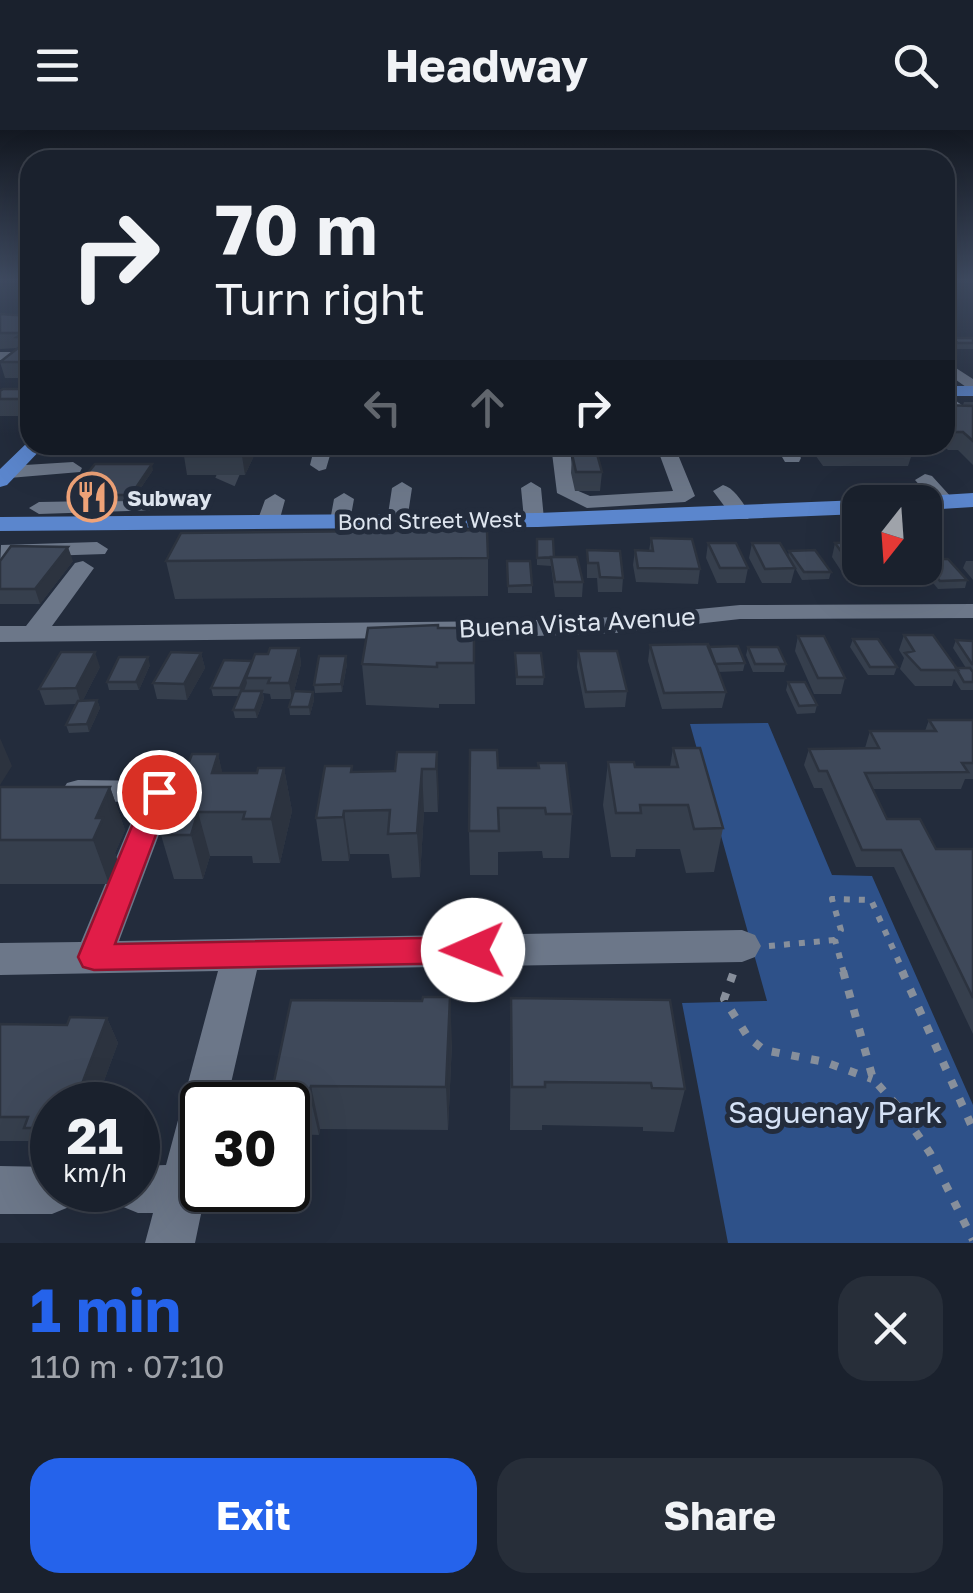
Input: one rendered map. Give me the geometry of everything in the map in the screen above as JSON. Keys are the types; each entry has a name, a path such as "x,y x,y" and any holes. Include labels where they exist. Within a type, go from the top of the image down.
{"main road":[{"path":"5,476 25,455"},
{"path":"942,496 973,500"},
{"name":"Bond Street West","path":"0,524 139,524 272,511 342,510 398,521 534,519 628,506 741,515 842,508"}],"street":[{"path":"0,368 15,356"},
{"path":"5,476 75,459 61,455"},
{"path":"318,465 321,455"},
{"path":"561,455 567,493 580,501 628,506 685,496 669,455"},
{"path":"398,521 402,488"},
{"path":"531,488 534,519"},
{"path":"723,491 741,515"},
{"path":"39,508 151,506 139,524"},
{"path":"58,550 80,524"},
{"path":"0,562 9,550 58,550 90,559 34,634"},
{"name":"Buena Vista Avenue","path":"0,634 507,629 616,625 740,612 973,611"},
{"path":"41,791 159,792 94,957"},
{"path":"0,960 742,946"},
{"path":"209,1082 242,954"},
{"path":"170,1243 160,1189 180,1151"},
{"path":"0,1190 30,1190"}],"path":[{"path":"873,1079 825,1062 764,1050 748,1037 724,999 742,946 816,945 835,940 841,930 832,899 870,900 973,1129"},
{"path":"835,940 873,1079 901,1110 930,1153 973,1240"}],"green space":[{"name":"Saguenay Park","path":"768,723 832,875 872,876 973,1105 973,1243 728,1243 682,1003 767,1001 690,724"}],"building":[{"path":"955,338 973,338 973,343 958,343"},
{"path":"18,348 20,348 20,362 0,362"},
{"path":"20,389 20,398 0,399 0,391"},
{"path":"955,405 973,406 973,441 963,432 955,432"},
{"path":"572,455 597,455 602,472 576,472"},
{"path":"95,464 152,464 131,495 70,495"},
{"path":"487,530 488,558 166,561 181,533"},
{"path":"651,538 692,539 700,569 638,568 635,550 653,551"},
{"path":"537,539 553,539 554,557 537,558"},
{"path":"708,543 736,543 748,568 720,568"},
{"path":"752,543 780,543 795,568 765,569"},
{"path":"11,546 68,547 35,589 0,589 0,561"},
{"path":"587,550 620,551 623,578 600,577 598,563 588,563"},
{"path":"815,550 831,572 804,572 789,551"},
{"path":"551,557 577,557 583,582 555,582"},
{"path":"942,559 948,559 967,580 942,581"},
{"path":"507,561 530,561 532,585 508,586"},
{"path":"368,628 474,628 474,663 437,663 437,667 362,664"},
{"path":"904,635 933,635 958,670 921,670 905,653 914,651"},
{"path":"798,636 824,636 845,678 818,678"},
{"path":"853,639 878,639 897,667 870,667"},
{"path":"956,640 973,641 973,664 972,664"},
{"path":"708,644 726,692 664,693 650,645"},
{"path":"738,646 745,663 715,664 708,647"},
{"path":"748,647 778,647 786,664 755,664"},
{"path":"270,648 299,648 289,683 246,678 255,654 268,654"},
{"path":"578,651 617,651 627,691 586,692"},
{"path":"61,652 95,652 76,688 39,689"},
{"path":"171,652 201,653 184,684 153,683"},
{"path":"515,653 541,653 544,677 517,677"},
{"path":"319,656 346,656 341,684 314,685"},
{"path":"119,657 148,657 136,682 107,682"},
{"path":"224,660 252,661 240,688 211,688"},
{"path":"956,668 970,668 973,682 964,682"},
{"path":"788,682 805,682 817,705 799,706"},
{"path":"241,691 262,691 255,710 233,710"},
{"path":"294,691 313,692 309,707 289,707"},
{"path":"97,700 87,724 66,725 78,701"},
{"path":"929,720 973,720 973,763 962,763 968,772 865,773 887,819 920,819 936,849 973,849 973,998 901,850 862,850 827,771 819,771 809,749 879,748 870,731 936,731"},
{"path":"673,748 700,748 723,828 694,829 688,805 640,805 641,813 616,813 608,762 634,762 635,767 678,767"},
{"path":"470,750 497,750 498,768 539,768 538,763 566,763 572,814 546,814 545,808 498,808 499,831 469,831"},
{"path":"397,752 437,752 436,769 422,769 417,833 388,834 390,810 344,811 343,817 316,818 325,766 352,766 351,772 395,771"},
{"path":"192,754 218,754 212,773 257,773 258,768 284,768 271,819 243,819 245,812 198,812 191,835 161,835"},
{"path":"0,787 110,787 96,818 103,818 93,840 0,840"},
{"path":"423,997 450,997 446,1087 310,1089 310,1082 274,1082 291,1000 422,1001"},
{"path":"511,998 670,1000 685,1089 652,1088 651,1083 545,1082 545,1087 512,1087"},
{"path":"70,1017 107,1018 83,1082 30,1082 30,1128 24,1128 28,1117 0,1117 0,1024 67,1025"}],"tunnel":[{"path":"233,463 237,455"},
{"path":"225,482 234,461"}],"place":[{"name":"Subway","path":"92,497"}],"route":[{"path":"159,792 94,957 473,950"}]}
